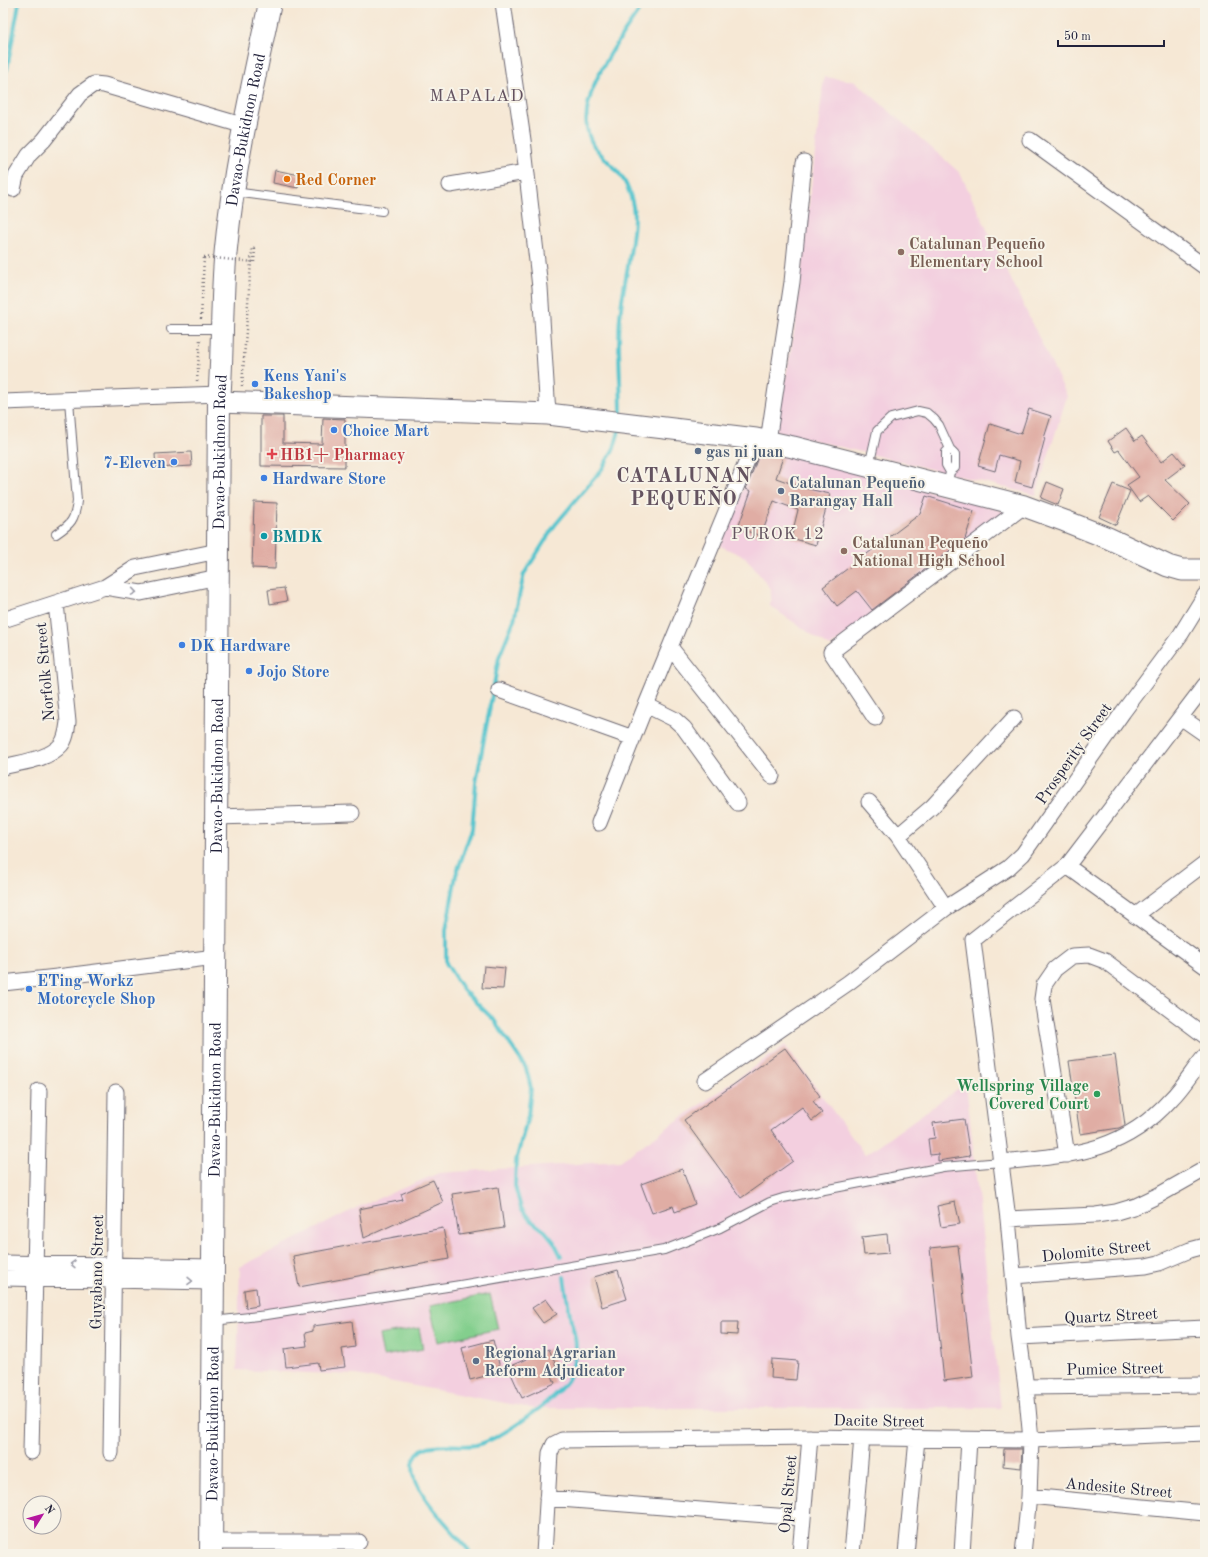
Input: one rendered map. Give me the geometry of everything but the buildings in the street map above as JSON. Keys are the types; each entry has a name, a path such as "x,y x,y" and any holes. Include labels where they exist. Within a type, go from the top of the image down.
{"highway":[{"name":"Davao-Bukidnon Road","path":"211,1548 219,398 226,249 233,192 270,3"}],"street":[{"path":"503,3 540,287 548,414"},
{"path":"13,189 16,176 29,155 44,140 80,94 94,84 104,85 245,126"},
{"path":"1030,140 1205,267"},
{"path":"599,823 670,647 762,440 792,282 804,162"},
{"path":"450,185 526,172"},
{"path":"3,402 219,398 240,403 548,414 762,440 844,464 869,466 948,479 1108,538 1168,566 1182,570 1205,570"},
{"path":"875,718 831,652 1024,506"},
{"path":"3,620 105,587 135,568 218,551"},
{"path":"178,559 183,584"},
{"path":"105,587 141,593 218,577"},
{"name":"Prosperity Street","path":"705,1081 848,984 946,908 1008,868 1023,854 1180,634 1205,595"},
{"name":"Norfolk Street","path":"3,767 39,758 52,753 62,745 66,734 68,722 56,603"},
{"path":"670,647 772,776"},
{"path":"1023,1554 1029,1496 1031,1440 1019,1337 1008,1219 973,940 1067,866 1182,718 1205,685"},
{"path":"499,690 633,738"},
{"path":"646,705 674,719 684,728 738,803"},
{"path":"898,836 932,807 1014,718"},
{"path":"1182,718 1205,734"},
{"path":"870,802 898,836 946,908"},
{"path":"216,817 352,812"},
{"path":"1135,916 1205,863"},
{"path":"1067,866 1205,966"},
{"path":"1067,1155 1042,999 1044,985 1055,969 1072,956 1089,955 1105,961 1205,1036"},
{"path":"3,982 57,977 215,957"},
{"path":"1001,1162 1067,1155 1094,1149 1118,1141 1152,1118 1172,1099 1205,1056"},
{"path":"31,1452 40,1091"},
{"name":"Guyabano Street","path":"111,1453 116,1092"},
{"path":"1008,1219 1096,1215 1116,1212 1136,1206 1159,1195 1205,1169"},
{"name":"Dolomite Street","path":"1013,1276 1146,1266 1159,1263 1179,1253 1205,1246"},
{"path":"3,1263 35,1271 114,1280 164,1273"},
{"path":"3,1278 35,1271 114,1265 164,1273 212,1274"},
{"name":"Quartz Street","path":"1019,1337 1205,1328"},
{"name":"Pumice Street","path":"1026,1388 1205,1384"},
{"name":"Dacite Street","path":"547,1498 550,1453 554,1444 562,1440 810,1437 1031,1440 1205,1432"},
{"name":"Opal Street","path":"800,1554 810,1437"},
{"path":"852,1554 862,1438"},
{"path":"906,1554 916,1439"},
{"path":"962,1554 969,1440"},
{"name":"Andesite Street","path":"1029,1496 1205,1513"},
{"path":"544,1554 547,1498 803,1518"},
{"path":"211,1548 358,1542"}],"lane":[{"path":"233,192 382,211"},
{"path":"171,329 223,329"},
{"path":"56,534 71,522 76,514 77,502 69,400"},
{"path":"869,466 877,431 891,418 918,411 926,413 934,419 943,431 950,449 946,452 948,479"},
{"path":"212,1321 267,1316 664,1250 720,1228 770,1202 783,1198 943,1167 1001,1162"}],"path":[{"path":"203,272 204,257 254,262 255,248 252,248 240,403"}],"shaded area":[{"name":"Catalunan Pequeño Elementary School","path":"824,77 855,81 960,173 1067,396 1036,495 776,431 794,332"},
{"name":"Catalunan Pequeño National High School","path":"760,446 1008,512 830,647 770,606 771,589 745,557 720,546"},
{"path":"785,1045 865,1155 966,1083 1001,1408 531,1408 356,1375 237,1370 240,1267 358,1207 439,1173 620,1161"}],"green space":[{"path":"490,1294 498,1329 438,1342 430,1306"},
{"path":"419,1328 423,1349 383,1356 379,1335"}],"waterway":[{"path":"3,76 7,69 19,3"},
{"path":"621,414 619,329 621,305 632,243 634,213 624,180 594,146 587,129 587,111 592,92 600,72 611,52 644,3"},
{"path":"561,1256 554,1242 545,1231 530,1220 521,1208 515,1186 516,1161 528,1116 531,1088 526,1068 494,1020 463,990 446,963 446,930 456,875 472,829 476,783 499,657 514,620 524,574 555,525 602,469 614,448 619,431"},
{"path":"471,1554 426,1500 414,1476 414,1458 421,1450 431,1446 470,1446 487,1441 512,1428 525,1419 560,1390 571,1374 576,1346 564,1277"}],"place":[{"name":"Red Corner","path":"287,179"},
{"name":"Catalunan Pequeño Elementary School","path":"901,252"},
{"name":"Kens Yani's Bakeshop","path":"255,384"},
{"name":"Choice Mart","path":"334,430"},
{"name":"gas ni juan","path":"698,451"},
{"name":"HB1+ Pharmacy","path":"272,454"},
{"name":"7-Eleven","path":"174,462"},
{"name":"Hardware Store","path":"264,478"},
{"name":"Catalunan Pequeño Barangay Hall","path":"781,491"},
{"name":"BMDK","path":"264,536"},
{"name":"Catalunan Pequeño National High School","path":"844,551"},
{"name":"DK Hardware","path":"182,645"},
{"name":"Jojo Store","path":"249,671"},
{"name":"ETing Workz Motorcycle Shop","path":"29,989"},
{"name":"Wellspring Village Covered Court","path":"1097,1094"},
{"name":"Regional Agrarian Reform Adjudicator","path":"476,1361"}],"district":[{"name":"MAPALAD","path":"477,95"},
{"name":"CATALUNAN PEQUEÑO","path":"684,486"},
{"name":"PUROK 12","path":"778,533"}]}
